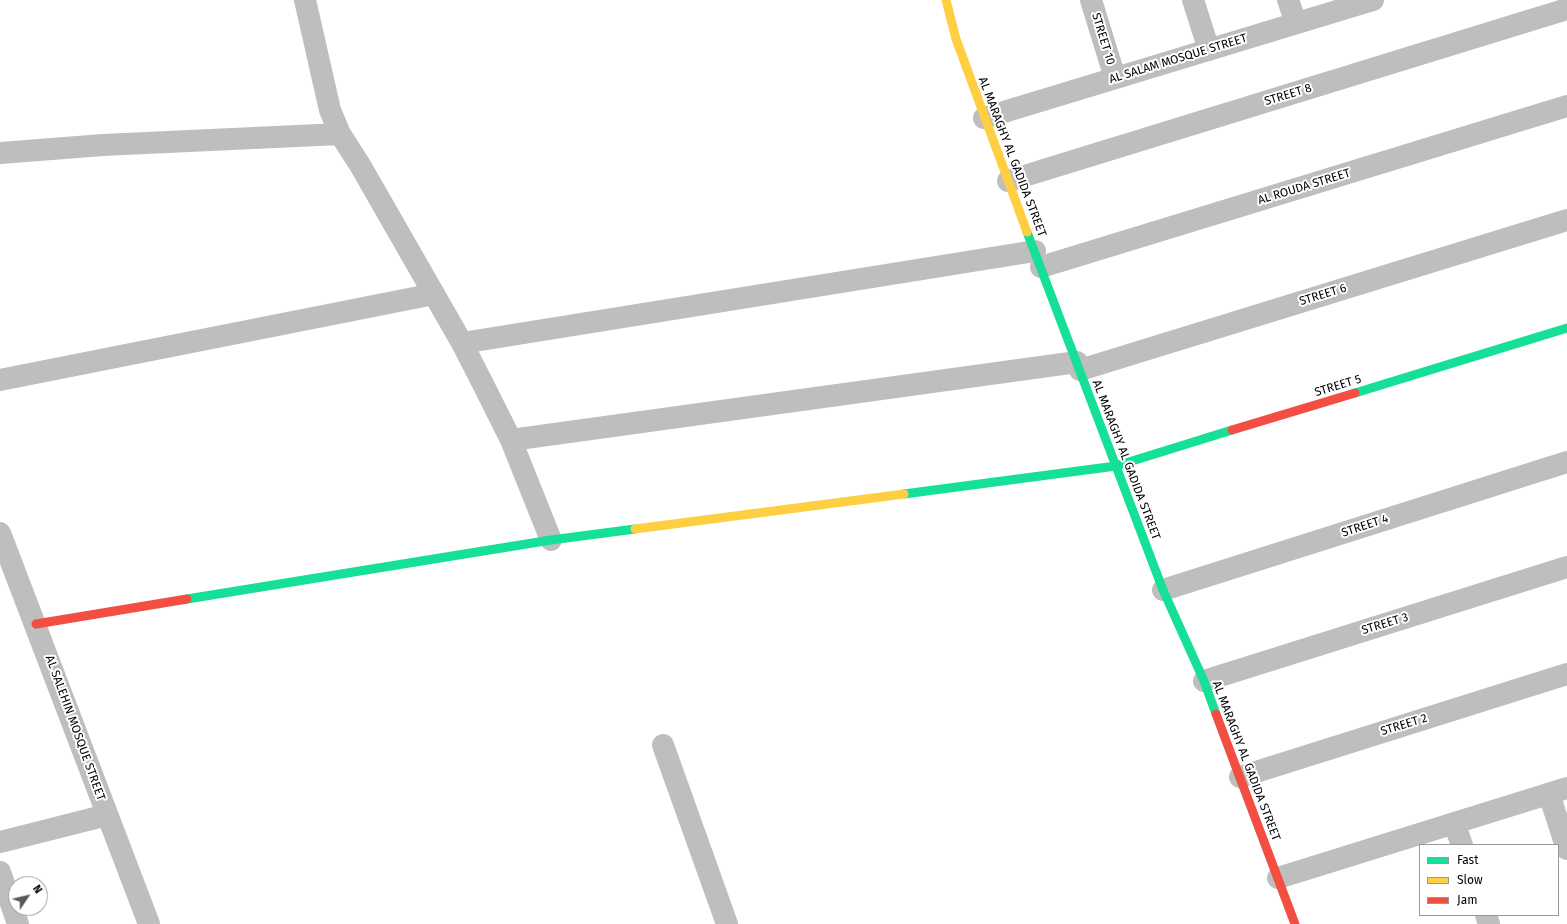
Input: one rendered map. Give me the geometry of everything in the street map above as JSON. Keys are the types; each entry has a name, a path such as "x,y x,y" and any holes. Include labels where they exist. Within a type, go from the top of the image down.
{"street":[{"path":"305,0 330,110 340,134 360,165 462,343 511,440 551,540"},
{"name":"AL MARAGHY AL GADIDA STREET","path":"946,0 956,39 984,118 1163,590 1204,681 1295,924"},
{"name":"STREET 10","path":"1091,0 1115,78"},
{"path":"1193,0 1209,50"},
{"path":"1288,0 1296,23"},
{"name":"AL SALAM MOSQUE STREET","path":"984,118 1373,0"},
{"name":"STREET 8","path":"1008,181 1567,9"},
{"name":"AL ROUDA STREET","path":"462,343 1038,259 1567,106"},
{"path":"0,153 103,145 340,134"},
{"name":"STREET 6","path":"511,440 1078,366 1567,220"},
{"path":"0,380 434,294"},
{"name":"STREET 5","path":"36,624 551,540 1116,466 1567,328"},
{"name":"STREET 4","path":"1163,590 1567,462"},
{"name":"AL SALEHIN MOSQUE STREET","path":"0,533 36,624 149,924"},
{"name":"STREET 3","path":"1204,681 1567,567"},
{"name":"STREET 2","path":"1240,777 1567,674"},
{"path":"663,744 727,924"},
{"path":"1278,878 1558,791 1567,850"},
{"path":"0,842 107,815"},
{"path":"1454,823 1462,844"},
{"path":"0,872 18,924"}],"traffic: fast":[{"path":"1027,232 1163,590 1204,681 1216,714"},
{"path":"1355,393 1567,328"},
{"path":"904,494 1116,466 1232,430"},
{"path":"187,599 551,540 635,529"}],"traffic: slow":[{"path":"946,0 956,39 1027,232"},
{"path":"635,529 904,494"}],"traffic: jam":[{"path":"1232,430 1355,393"},
{"path":"36,624 187,599"},
{"path":"1216,714 1295,924"}]}
